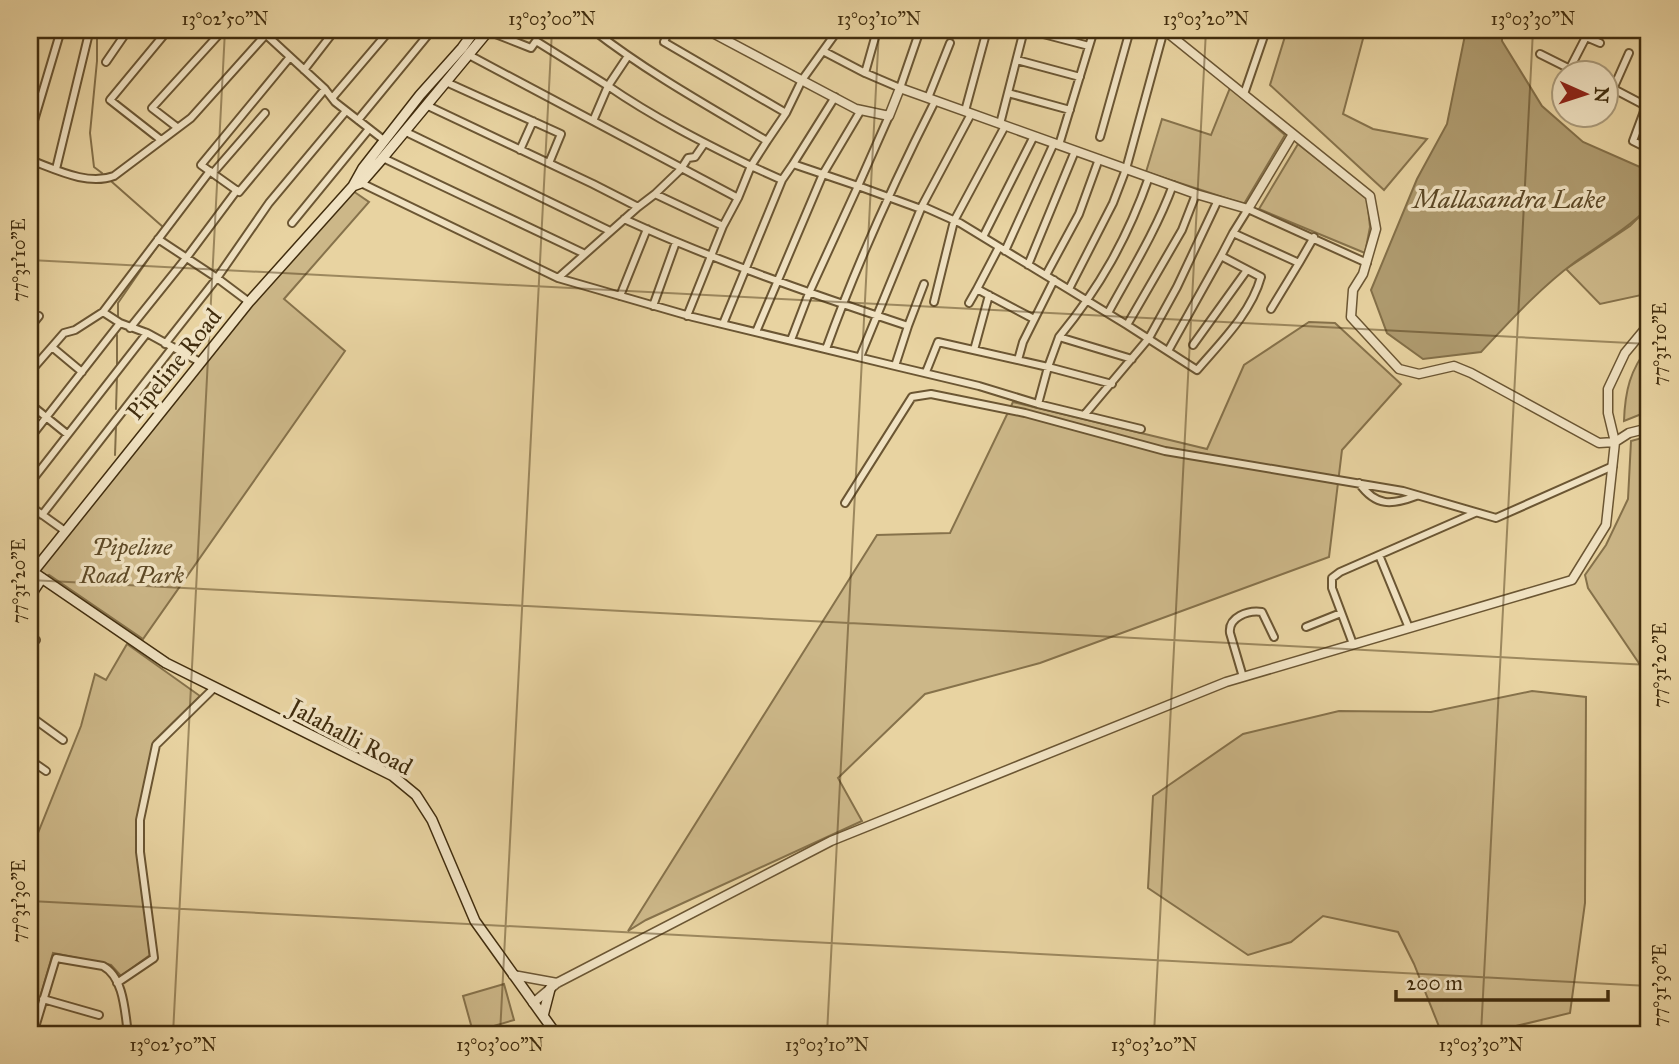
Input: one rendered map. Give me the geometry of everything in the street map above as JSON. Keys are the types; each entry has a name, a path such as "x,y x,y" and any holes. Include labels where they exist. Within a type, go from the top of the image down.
{"main road":[{"name":"Pipeline Road","path":"356,182 383,158 469,55 480,31"},
{"name":"Pipeline Road","path":"31,571 249,302 356,182 420,95 480,31"},
{"name":"Jalahalli Road","path":"31,571 166,663 393,776 416,795 432,820 475,921 556,1034"},
{"path":"30,601 32,590 42,579"},
{"path":"543,1016 554,986"}],"street":[{"path":"30,134 61,30"},
{"path":"106,62 128,30"},
{"path":"161,140 110,100 168,30"},
{"path":"206,30 215,38"},
{"path":"178,128 152,108 223,30"},
{"path":"303,70 335,30"},
{"path":"333,97 390,30"},
{"path":"358,120 432,30"},
{"path":"593,30 628,56 767,141"},
{"path":"669,30 664,42 786,113"},
{"path":"707,30 861,110 889,116"},
{"path":"687,316 709,256 751,166 786,113 803,80 838,30"},
{"path":"863,30 876,34 865,74"},
{"path":"791,340 809,293 889,116 920,30"},
{"path":"860,357 921,208 968,113 987,30"},
{"path":"934,302 954,221 1003,125 1008,93 1026,30 1089,46"},
{"path":"969,303 1002,249 1056,144 1070,110 1094,30"},
{"path":"1100,137 1130,30"},
{"path":"1069,289 1113,203 1126,169 1164,30 1370,196 1376,229 1367,263 1353,290 1351,317 1399,369 1419,374 1454,366 1599,443 1615,442 1629,433 1649,428"},
{"path":"1244,94 1266,30"},
{"path":"30,160 77,177 109,178 178,128 208,100 266,31 346,111 386,141"},
{"path":"480,31 531,48 536,41 704,144 782,180"},
{"path":"1574,60 1586,32 1600,43"},
{"path":"56,169 89,33"},
{"path":"826,349 842,304 931,99 950,43"},
{"path":"823,51 865,74 900,88 1196,194 1248,209 1367,263"},
{"path":"1620,73 1629,53"},
{"path":"1540,54 1553,60"},
{"path":"469,55 738,198"},
{"path":"593,121 608,86 628,56"},
{"path":"290,57 201,165 239,192 325,89"},
{"path":"1017,60 1080,77"},
{"path":"446,82 561,134 549,163"},
{"path":"1620,92 1648,106 1633,141 1649,149"},
{"path":"1008,93 1070,110"},
{"path":"723,324 782,180 835,97"},
{"path":"426,105 638,207"},
{"path":"756,332 823,174 861,110"},
{"path":"165,344 217,278 270,203 346,111"},
{"path":"30,372 64,333 75,331 103,312 211,172 265,113"},
{"path":"520,150 533,121"},
{"path":"292,223 369,129"},
{"path":"404,131 610,230"},
{"path":"1168,351 1233,233 1293,134"},
{"path":"983,237 1034,136"},
{"path":"558,278 583,253 655,194 681,169 688,158 695,157 704,144"},
{"path":"1028,265 1075,151"},
{"path":"383,158 583,253"},
{"path":"1046,275 1079,214 1099,159"},
{"path":"793,164 954,221 1149,338 1197,370 1243,315 1257,292 1261,277 1221,256"},
{"path":"1038,404 1059,338 1088,302 1136,211 1149,177"},
{"path":"356,182 558,278 687,316 926,372 1038,404 1141,429"},
{"path":"1108,313 1162,213 1172,185"},
{"path":"130,328 237,190"},
{"path":"655,194 723,226"},
{"path":"1127,325 1182,230 1196,194"},
{"path":"1085,414 1149,338 1177,287 1218,200"},
{"path":"624,219 709,256 908,326"},
{"path":"620,296 648,229"},
{"path":"1233,233 1299,263"},
{"path":"1271,309 1314,237"},
{"path":"159,239 249,302"},
{"path":"653,306 676,242"},
{"path":"1193,345 1247,270"},
{"path":"1018,360 1034,319 1054,280"},
{"path":"895,366 924,284"},
{"path":"977,289 1034,319"},
{"path":"974,350 989,295"},
{"path":"103,312 130,328 147,332 200,362"},
{"path":"30,327 39,316"},
{"path":"30,438 118,322"},
{"path":"533,1003 554,986 831,841 1243,677 1572,580 1606,526 1615,442 1608,413 1608,390 1625,354 1649,324"},
{"path":"30,483 147,332"},
{"path":"1059,338 1132,359"},
{"path":"926,372 937,342 1112,384"},
{"path":"52,347 82,372"},
{"path":"42,515 172,348"},
{"path":"845,503 912,397 931,394 1025,413 1165,451 1359,483 1496,518 1613,466"},
{"path":"30,404 67,434"},
{"path":"1359,483 1380,502 1397,503 1418,496"},
{"path":"30,506 65,531"},
{"path":"1353,644 1332,588 1332,578 1340,572 1475,513"},
{"path":"1379,555 1409,628"},
{"path":"1243,677 1230,633 1229,626 1233,620 1252,611 1262,612 1274,637"},
{"path":"1306,627 1341,613"},
{"path":"117,983 154,958 140,852 140,820 156,745 214,688"},
{"path":"30,716 63,740"},
{"path":"30,760 46,771"},
{"path":"33,1034 56,958 109,969 117,983 125,1009 128,1034"},
{"path":"513,975 554,986"},
{"path":"43,999 99,1016"}],"green space":[{"path":"1287,30 1348,30 1364,35 1343,114 1373,129 1427,139 1384,190 1270,85"},
{"path":"1230,88 1285,135 1244,204 1146,172 1162,119 1211,135"},
{"path":"1298,144 1367,198 1370,227 1365,253 1259,209"},
{"name":"Pipeline Road Park","path":"353,191 369,202 284,299 345,351 143,639 49,575 44,577 35,571 249,304"},
{"path":"1649,207 1649,307 1641,295 1600,304 1566,269 1630,226"},
{"path":"1309,322 1335,323 1401,384 1342,450 1329,557 1040,663 925,694 838,778 862,821 646,920 628,931 877,535 950,533 1013,402 1207,449 1244,365"},
{"path":"1649,346 1649,411 1624,421 1630,381"},
{"path":"1649,436 1649,678 1588,588 1585,575 1606,545 1628,499 1631,441"},
{"path":"127,644 200,696 154,741 138,820 137,848 150,955 121,976 111,965 53,953 30,1032 30,853 81,726 95,674 106,680"},
{"path":"1532,691 1586,697 1585,903 1570,1013 1483,1034 1442,1034 1398,932 1323,916 1291,942 1248,955 1148,888 1153,796 1243,734 1339,711 1431,712"},
{"path":"504,984 514,1020 473,1032 463,996"}],"water":[{"name":"Mallasandra Lake","path":"1466,30 1502,30 1502,41 1542,106 1550,113 1550,130 1569,130 1583,142 1649,171 1649,207 1550,283 1481,352 1423,359 1387,333 1371,290 1417,179 1447,124"}],"waterway":[{"path":"97,30 97,61 90,133 94,167 102,173"},
{"path":"112,182 163,227"},
{"path":"118,317 118,303 158,245"},
{"path":"117,335 117,366"},
{"path":"116,409 117,376"},
{"path":"115,455 116,426"}]}
